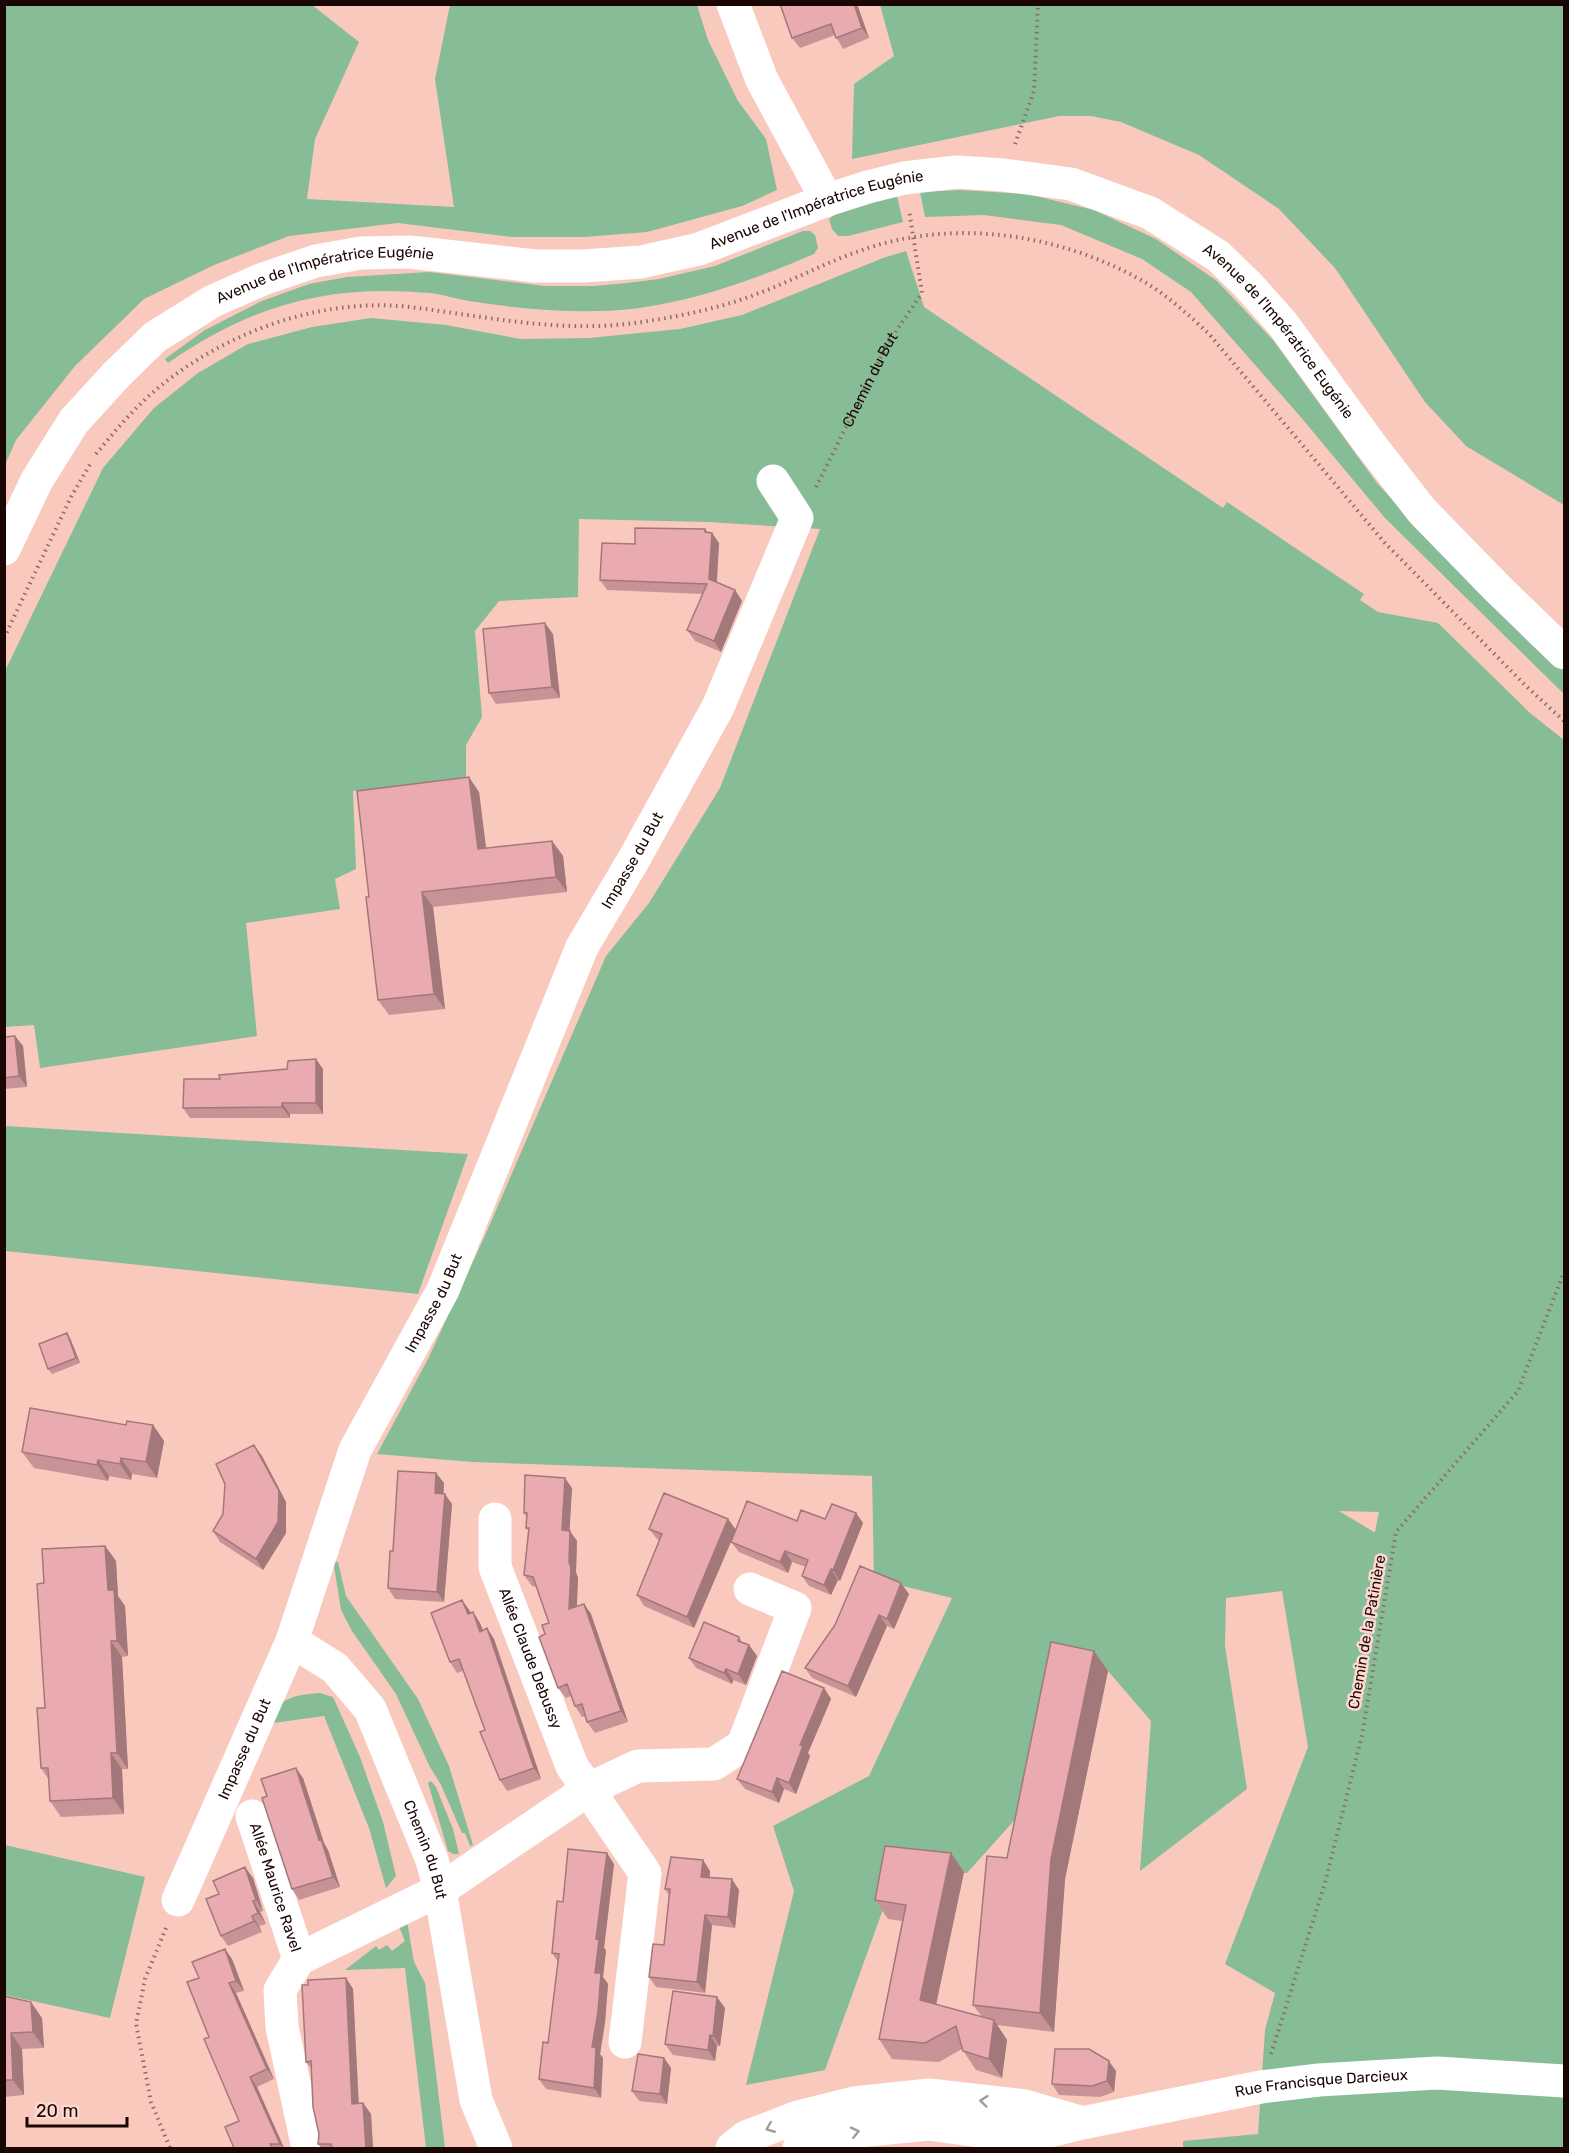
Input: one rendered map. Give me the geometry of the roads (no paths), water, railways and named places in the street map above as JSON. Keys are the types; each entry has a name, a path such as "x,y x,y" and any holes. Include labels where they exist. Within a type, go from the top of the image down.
{"street":[{"path":"734,4 762,80 827,200"},
{"name":"Avenue de l'Impératrice Eugénie","path":"4,549 37,480 74,421 117,374 155,337 213,301 263,279 316,261 361,253 410,252 535,266 583,266 641,262 699,249 827,200 904,178 957,172 1004,175 1071,184 1150,213 1218,256 1282,323 1363,435 1422,511 1564,653"},
{"name":"Impasse du But","path":"178,1900 292,1641 355,1450 443,1290 582,947 640,849 718,707 797,518 772,481"},
{"name":"Allée Claude Debussy","path":"495,1520 495,1567 572,1766 645,1873 625,2042"},
{"path":"440,1890 589,1789 638,1766 714,1764 743,1745 795,1608 750,1589"},
{"name":"Chemin du But","path":"292,1641 335,1668 370,1709 432,1860 440,1890 476,2100 496,2148"},
{"name":"Allée Maurice Ravel","path":"252,1816 298,1959"},
{"name":"Allée Maurice Ravel","path":"308,2148 282,2027 280,1990 298,1959 440,1890"},
{"name":"Rue Francisque Darcieux","path":"799,2148 860,2131 928,2124 994,2133 1082,2123 1261,2087 1319,2080 1437,2073 1564,2081"},
{"name":"Rue Francisque Darcieux","path":"732,2148 746,2137 798,2117 854,2103 929,2095 1028,2130"},
{"name":"Chemin du But","path":"470,2148 476,2100"}]}
